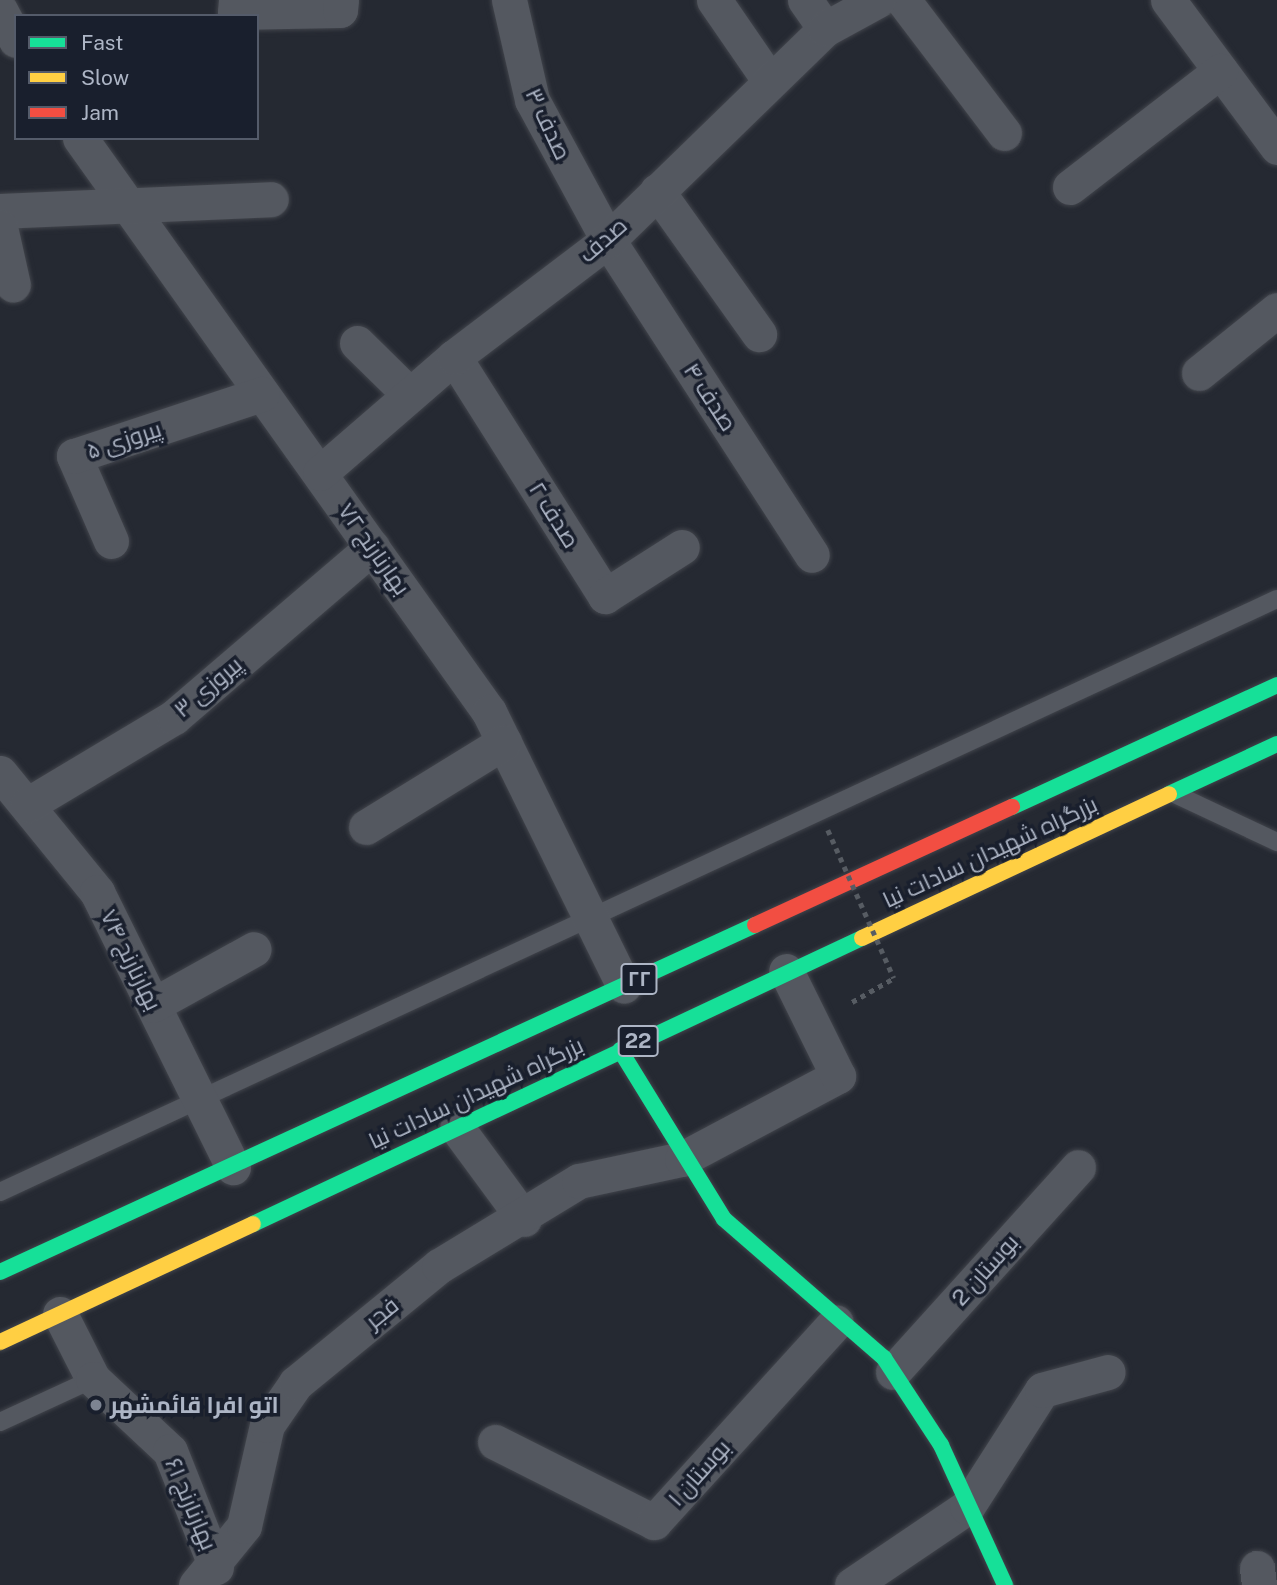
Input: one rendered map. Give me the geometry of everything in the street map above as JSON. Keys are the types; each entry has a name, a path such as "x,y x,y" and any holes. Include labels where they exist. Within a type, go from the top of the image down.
{"main road":[{"name":"بزرگراه شهیدان سادات نیا","path":"0,1272 1277,685"},
{"name":"بزرگراه شهیدان سادات نیا","path":"0,1342 786,971 1277,744"},
{"path":"620,1050 682,1159 724,1219 893,1372 941,1445 967,1507 1005,1585"}],"street":[{"path":"236,0 235,12 340,10 341,0"},
{"name":"صدف ۳","path":"509,0 532,100 608,240"},
{"path":"714,0 769,80"},
{"path":"805,0 825,29"},
{"name":"صدف","path":"320,473 454,357 608,240 769,80 825,29 878,0"},
{"path":"904,0 1004,133"},
{"path":"1168,0 1277,146"},
{"path":"1070,187 1220,71"},
{"name":"بهارنارنج ۷۲","path":"81,140 122,203 372,547 504,742 624,986"},
{"path":"657,191 759,334"},
{"path":"0,211 122,203 271,199"},
{"path":"0,227 13,285"},
{"name":"صدف ۴","path":"608,240 813,555"},
{"path":"1199,373 1277,310"},
{"path":"357,343 410,395"},
{"name":"صدف ۲","path":"454,357 605,596 682,547"},
{"name":"پیروزی ۵","path":"111,541 74,456 262,394"},
{"name":"پیروزی ۳","path":"27,806 174,717 372,547"},
{"path":"366,827 504,742"},
{"name":"بهارنارنج ۷۴","path":"0,773 97,892 233,1167"},
{"path":"153,1005 254,949"},
{"name":"فجر","path":"206,1576 244,1525 267,1425 296,1383 439,1266 524,1219 579,1181 682,1159 838,1076 786,971"},
{"path":"457,1128 524,1219"},
{"name":"بوستان 2","path":"893,1372 1078,1167"},
{"name":"بهارنارنج ۶۱","path":"60,1314 93,1379 170,1451 206,1576"},
{"name":"بوستان ۱","path":"495,1442 654,1522 836,1322"},
{"path":"852,1585 967,1507 1042,1390 1108,1372"}],"lane":[{"path":"0,1192 1277,599"},
{"path":"1172,793 1277,842"},
{"path":"0,1422 93,1379"}],"path":[{"path":"828,830 894,978 852,1002"}],"traffic: fast":[{"path":"1012,807 1277,685"},
{"path":"1169,794 1277,744"},
{"path":"0,1272 755,925"},
{"path":"253,1224 862,938"},
{"path":"620,1050 724,1219 884,1358 941,1445 1005,1585"}],"traffic: slow":[{"path":"862,938 1169,794"},
{"path":"0,1342 253,1224"}],"traffic: jam":[{"path":"755,925 1012,807"}],"place":[{"name":"اتو افرا قائمشهر","path":"96,1405"}]}
